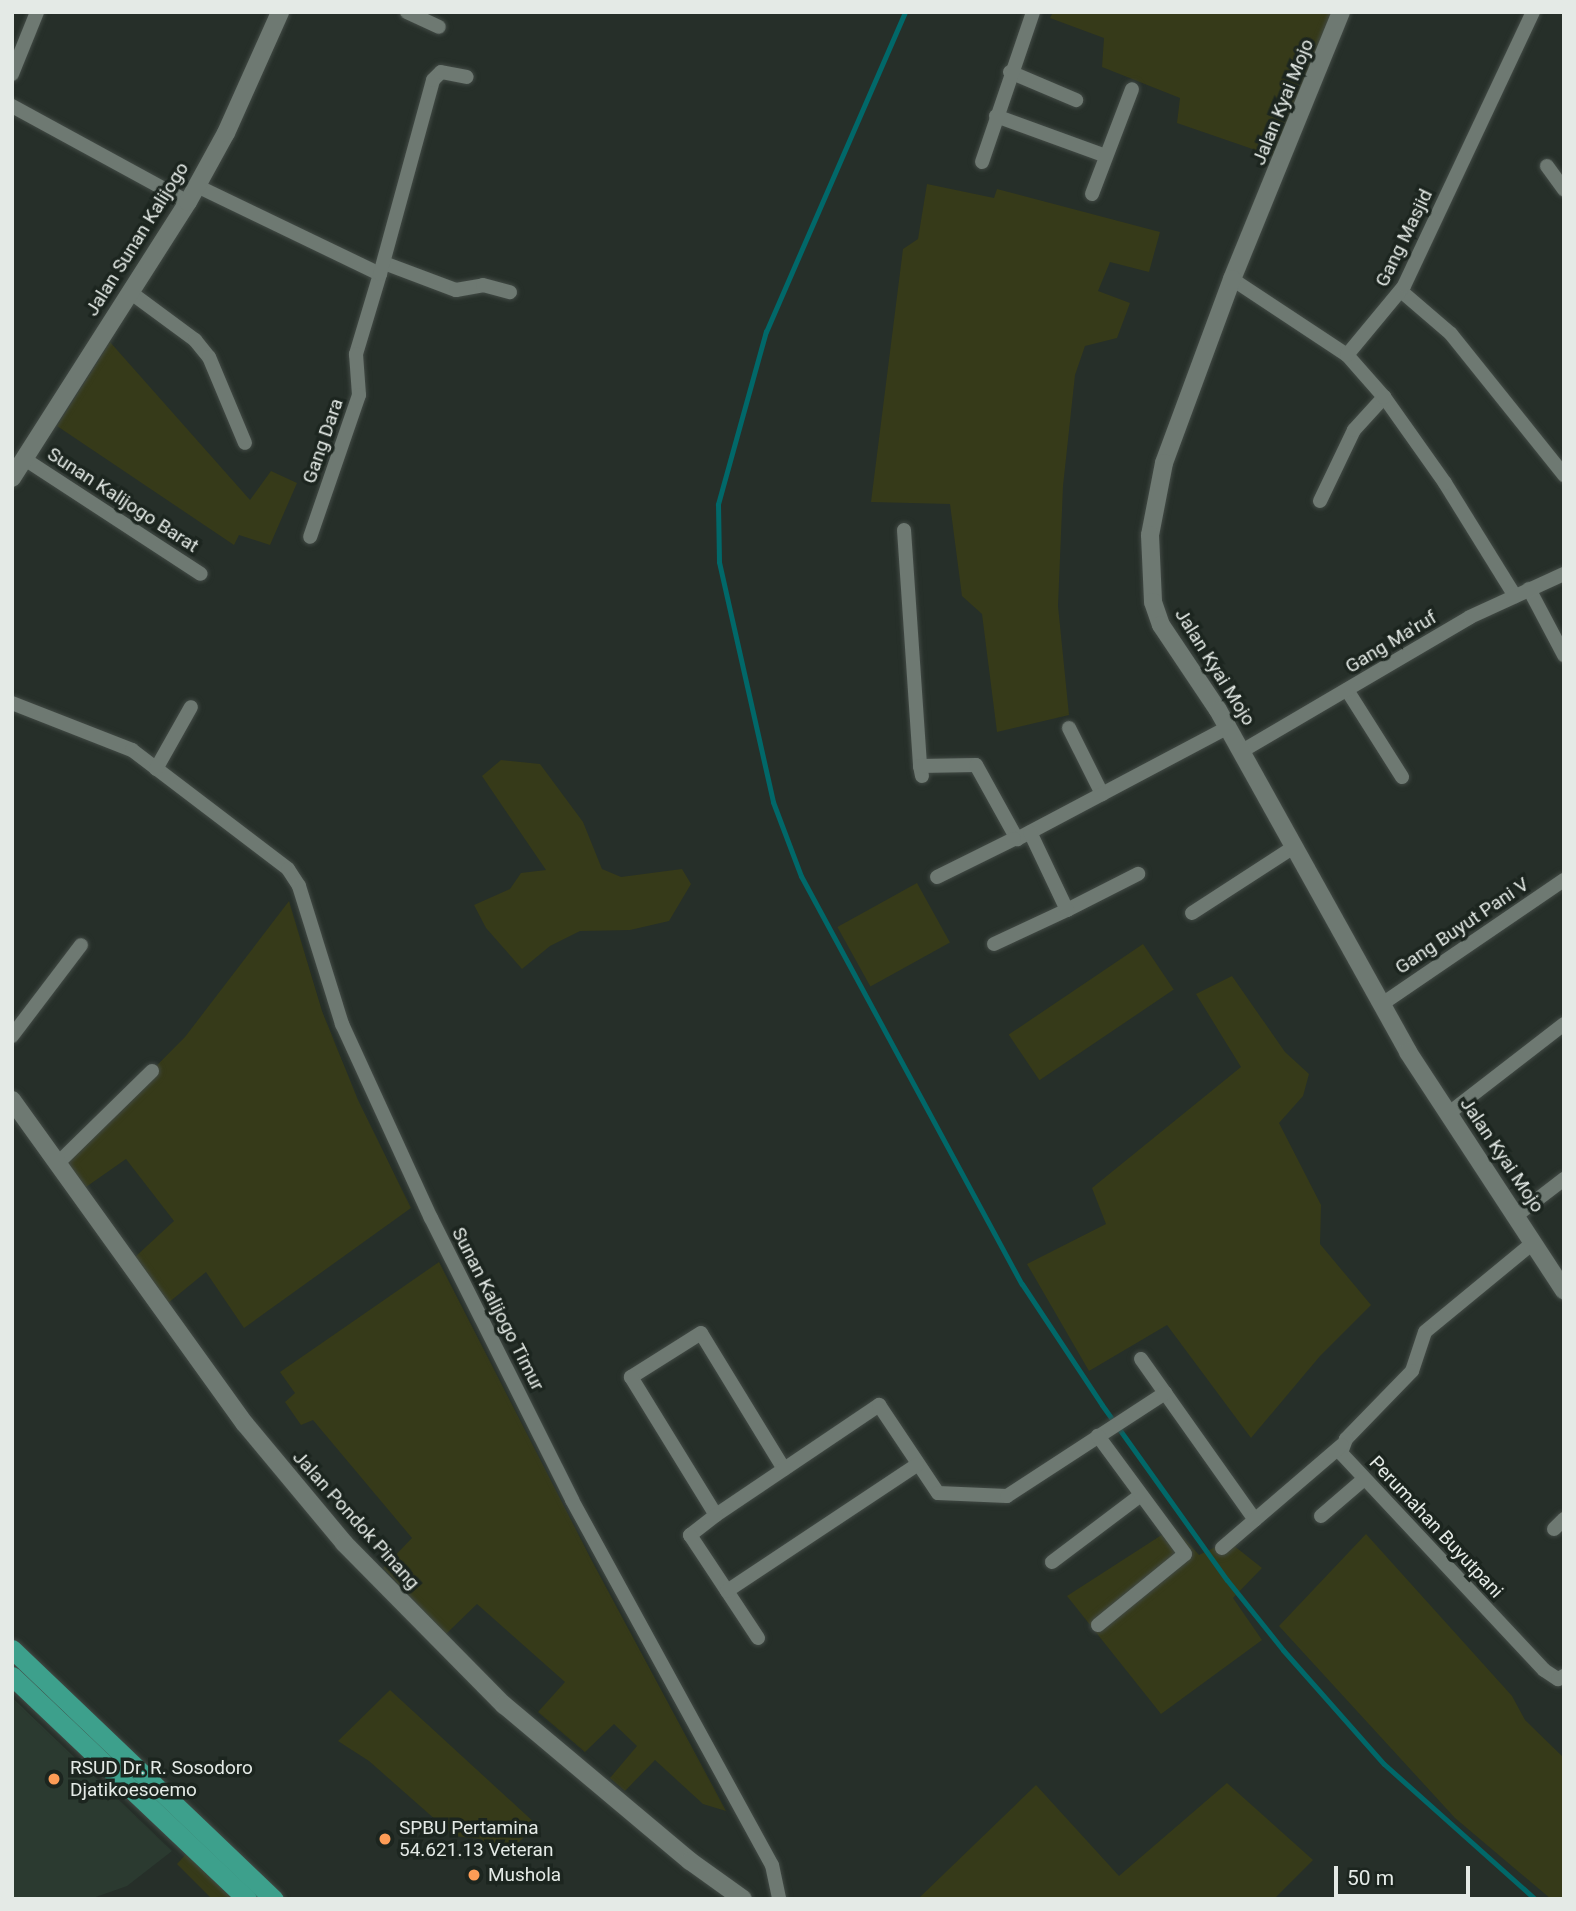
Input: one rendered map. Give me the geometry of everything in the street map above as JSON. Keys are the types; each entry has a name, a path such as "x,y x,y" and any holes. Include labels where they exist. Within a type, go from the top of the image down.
{"main road":[{"path":"12,1649 274,1899"},
{"path":"12,1676 247,1899"}],"street":[{"path":"12,74 37,12"},
{"name":"Jalan Sunan Kalijogo","path":"12,478 193,194 280,12"},
{"path":"407,12 439,27"},
{"path":"982,162 1010,72 1033,12"},
{"name":"Jalan Kyai Mojo","path":"1341,12 1232,279 1164,463 1150,535 1153,602 1161,625 1242,751 1382,1004 1564,1290"},
{"name":"Gang Masjid","path":"1347,355 1401,291 1533,12"},
{"name":"Gang Dara","path":"310,537 359,396 356,354 433,80 440,72 467,77"},
{"path":"1010,72 1076,100"},
{"path":"1092,194 1132,89"},
{"path":"12,106 193,194 382,268 456,290 484,285 510,292"},
{"path":"996,116 1106,156"},
{"path":"1547,166 1564,189"},
{"path":"1232,279 1347,355 1384,397 1564,655"},
{"path":"1401,291 1451,334 1564,475"},
{"path":"130,292 195,340 209,357 245,443"},
{"path":"1320,501 1354,430 1384,397"},
{"name":"Sunan Kalijogo Barat","path":"23,458 201,574"},
{"path":"904,530 921,771 976,765 1014,839"},
{"name":"Gang Ma'ruf","path":"1242,751 1522,593 1564,574"},
{"path":"1347,690 1402,777"},
{"name":"Sunan Kalijogo Timur","path":"12,702 102,735 132,750 288,869 299,886 342,1024 431,1218 572,1500 772,1865 779,1899"},
{"path":"156,769 191,707"},
{"path":"937,877 1030,832 1227,727"},
{"path":"1069,728 1102,794"},
{"path":"1030,832 1067,910"},
{"path":"1192,913 1295,846"},
{"path":"994,944 1138,874"},
{"name":"Gang Buyut Pani V","path":"1382,1004 1564,880"},
{"path":"12,1036 81,945"},
{"path":"1449,1113 1564,1024"},
{"path":"57,1164 152,1072"},
{"name":"Jalan Pondok Pinang","path":"12,1100 245,1424 344,1544 504,1705 690,1861 743,1899"},
{"path":"1517,1215 1564,1178"},
{"path":"1222,1548 1342,1445 1412,1371 1424,1332 1534,1242"},
{"path":"716,1515 631,1377 701,1333 784,1469"},
{"path":"1141,1359 1255,1520"},
{"path":"758,1638 691,1535 716,1515 879,1405 938,1493 1007,1496 1165,1393"},
{"path":"1098,1625 1185,1554 1141,1495 1104,1433"},
{"name":"Perumahan Buyutpani","path":"1342,1445 1341,1453 1364,1479 1544,1670 1558,1679 1564,1676"},
{"path":"727,1591 917,1465"},
{"path":"1321,1516 1364,1479"},
{"path":"1052,1562 1141,1495"}],"shaded area":[{"name":"RSUD Dr. R. Sosodoro Djatikoesoemo","path":"12,1697 172,1851 127,1886 90,1899 12,1899"}],"green space":[{"path":"1053,12 1333,12 1273,156 1177,123 1180,98 1102,67 1104,38 1050,18"},
{"path":"927,184 994,198 997,189 1160,232 1149,272 1110,262 1098,291 1130,303 1117,338 1085,346 1075,375 1063,486 1058,606 1069,715 997,732 982,614 962,596 950,504 871,502 903,249 918,239"},
{"path":"110,342 250,500 271,471 297,483 270,545 239,535 234,545 57,426"},
{"path":"501,760 540,764 583,822 602,869 621,877 682,869 691,884 669,921 630,930 580,931 550,946 522,969 486,928 474,905 510,889 521,873 546,870 482,776"},
{"path":"917,883 950,942 870,987 837,927"},
{"path":"289,901 322,1011 358,1100 411,1208 244,1328 206,1272 168,1303 135,1257 174,1221 126,1159 86,1187 64,1159 185,1037"},
{"path":"1143,944 1174,990 1039,1080 1009,1035"},
{"path":"1232,976 1285,1052 1309,1074 1303,1096 1279,1123 1321,1205 1320,1244 1371,1305 1320,1356 1251,1438 1167,1325 1089,1371 1027,1264 1106,1224 1092,1188 1241,1067 1196,994"},
{"path":"439,1262 592,1561 726,1811 703,1804 655,1760 625,1791 610,1778 637,1746 614,1724 585,1752 538,1712 565,1682 477,1604 446,1634 383,1568 412,1538 313,1420 301,1425 285,1402 295,1393 280,1372"},
{"path":"1174,1527 1199,1555 1228,1541 1262,1568 1233,1598 1262,1640 1161,1714 1067,1596"},
{"path":"1366,1534 1512,1696 1525,1720 1564,1758 1564,1899 1551,1899 1455,1818 1279,1626"},
{"path":"390,1690 537,1825 502,1858 481,1839 454,1836 369,1761 338,1741"},
{"path":"1227,1783 1313,1860 1274,1899 919,1898 1036,1785 1119,1876"},
{"path":"188,1852 238,1899 212,1899 177,1864"}],"waterway":[{"path":"905,12 766,331 718,504 719,562 773,802 801,876 1022,1284 1102,1405 1227,1580 1283,1650 1384,1764 1535,1899"}],"place":[{"name":"RSUD Dr. R. Sosodoro Djatikoesoemo","path":"54,1779"},
{"name":"SPBU Pertamina 54.621.13 Veteran","path":"385,1839"},
{"name":"Mushola","path":"474,1875"}]}
